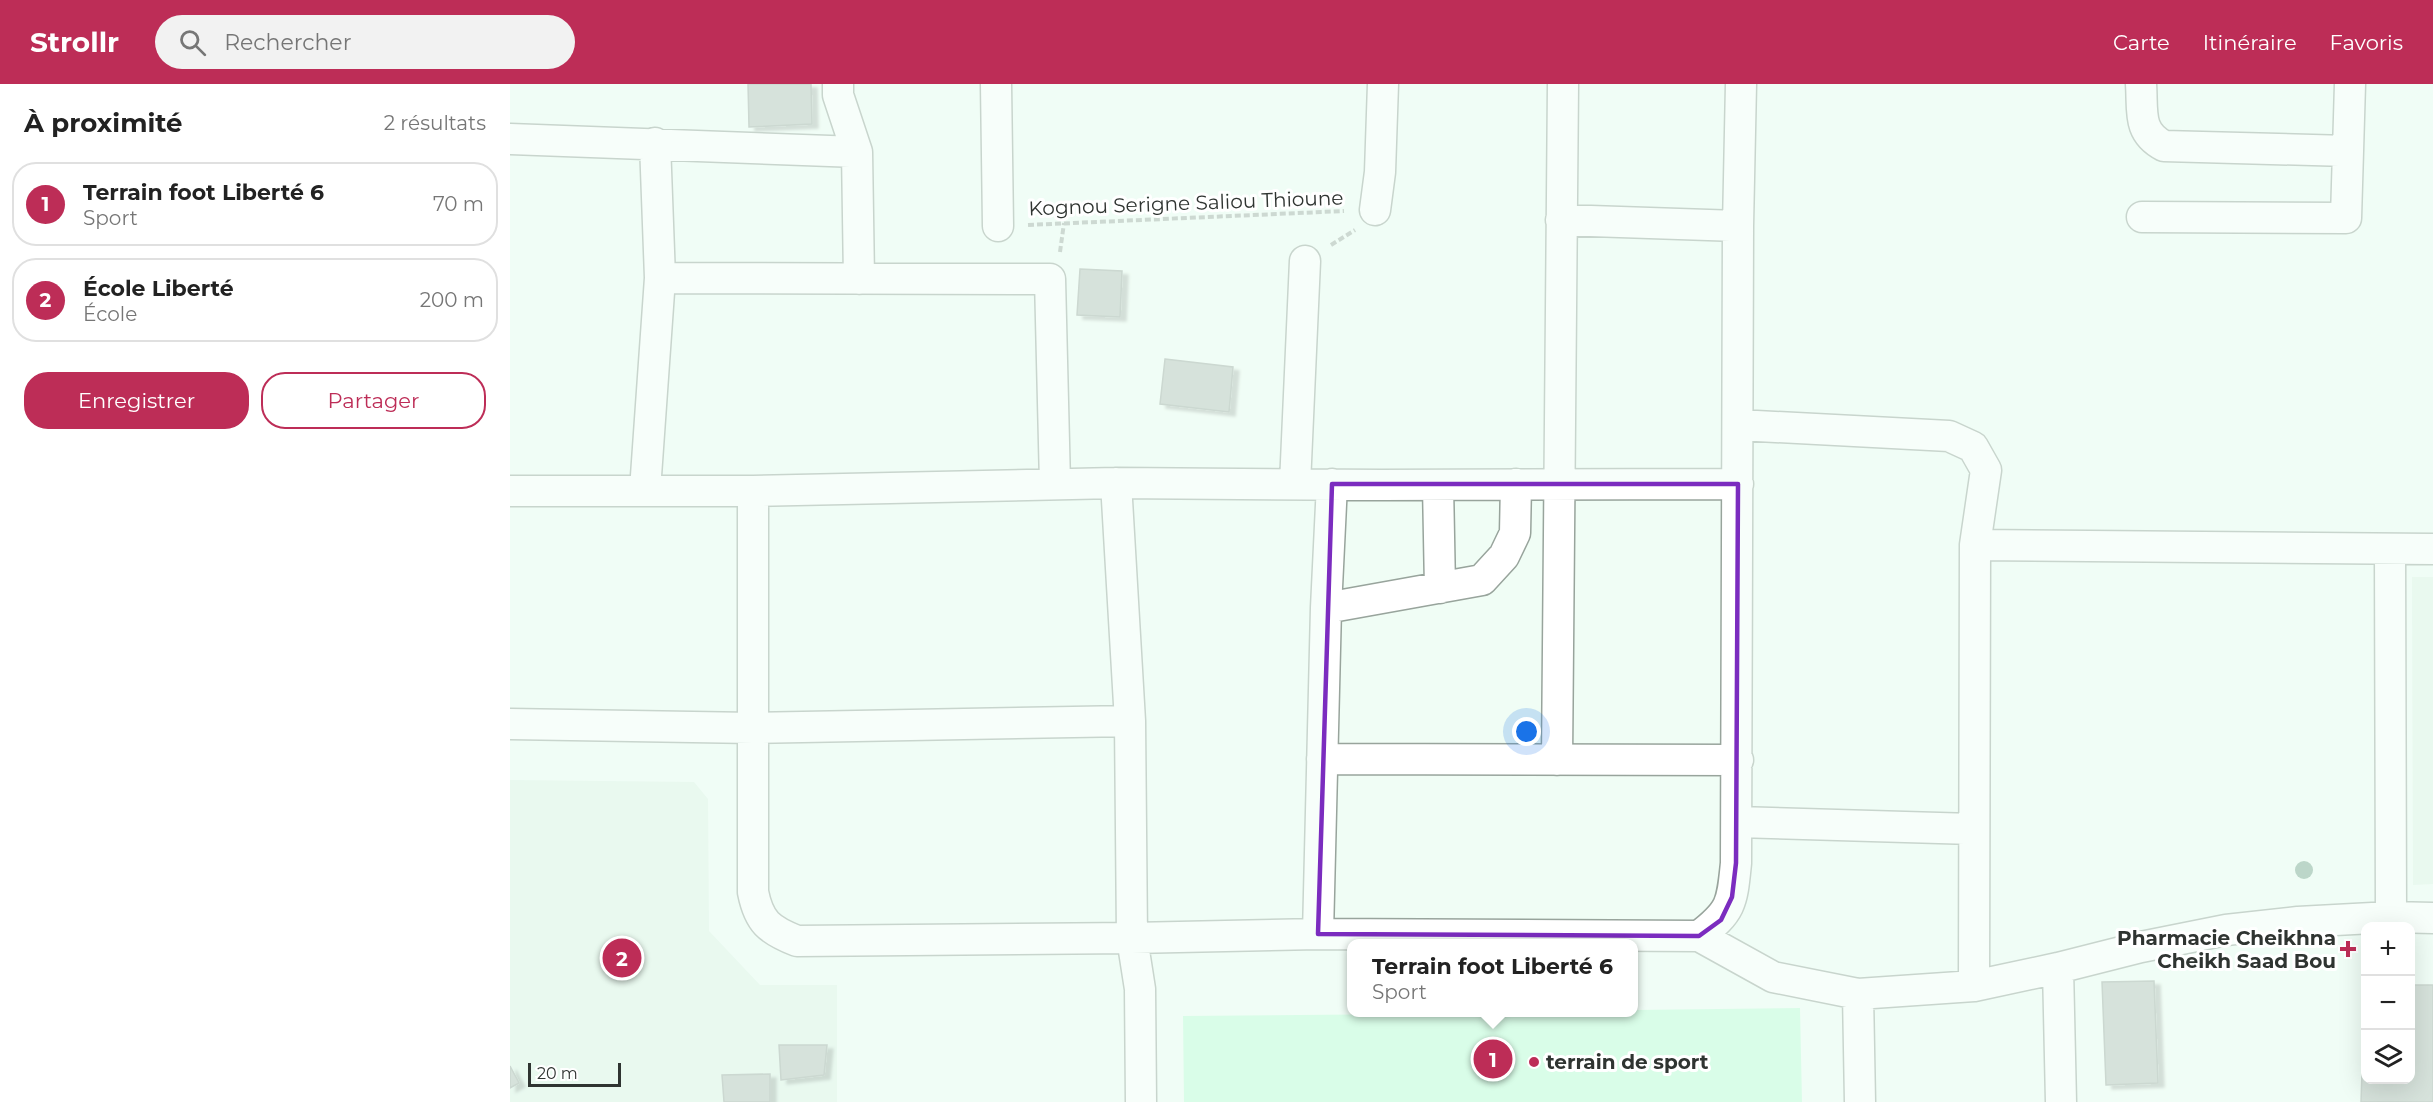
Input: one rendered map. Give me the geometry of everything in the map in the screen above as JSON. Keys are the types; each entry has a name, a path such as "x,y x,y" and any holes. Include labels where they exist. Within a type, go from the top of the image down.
{"street":[{"path":"838,84 838,95 857,152 860,279"},
{"path":"996,84 998,226"},
{"path":"1372,210 1380,172 1383,84"},
{"path":"1557,759 1563,84"},
{"path":"1699,936 1721,920 1732,897 1736,863 1738,226 1741,84"},
{"path":"2141,84 2144,128 2152,140 2164,146 2348,151"},
{"path":"2142,217 2346,218 2350,84"},
{"path":"510,139 857,152"},
{"path":"645,490 660,278 655,143"},
{"path":"1561,220 1738,226"},
{"path":"1295,484 1305,261"},
{"path":"660,278 1050,279 1055,484"},
{"path":"1738,425 1949,436 1973,447 1986,470 1975,545 1974,986"},
{"path":"510,491 753,491 1116,483 1738,484"},
{"path":"1116,483 1130,721 1132,938 1140,989 1141,1102"},
{"path":"1326,608 1482,580 1504,556 1515,533 1516,483"},
{"path":"1318,934 1326,608 1332,484"},
{"path":"1438,484 1440,588"},
{"path":"753,491 753,892 757,910 766,925 780,935 796,941 1318,934 1699,936 1773,977 1858,994 1974,986 2141,947 2226,930 2298,922 2391,917 2433,918"},
{"path":"1975,545 2433,549"},
{"path":"2390,549 2391,917"},
{"path":"510,724 753,728 1130,721"},
{"path":"1322,759 1738,760"},
{"path":"1737,822 1973,829"},
{"path":"2058,968 2061,1102"},
{"path":"1858,994 1860,1102"}],"path":[{"name":"Kognou Serigne Saliou Thioune","path":"998,226 1372,210"},
{"path":"1305,261 1355,230 1372,210"}],"highlighted area":[{"path":"1332,484 1738,484 1736,863 1732,897 1721,920 1699,936 1318,934"}],"shaded area":[{"path":"2412,577 2433,577 2433,884 2413,885"},
{"path":"510,780 694,782 708,799 709,931 760,985 837,985 837,1102 510,1102"}],"green space":[{"name":"terrain de sport","path":"1800,1008 1802,1102 1184,1102 1183,1016 1347,1015 1347,1017 1638,1017 1638,1010"}],"building":[{"path":"748,84 811,84 812,124 749,127"},
{"path":"1080,269 1122,271 1120,317 1077,315"},
{"path":"1165,359 1233,367 1229,412 1160,404"},
{"path":"2154,981 2158,1083 2106,1085 2102,982"},
{"path":"2415,985 2433,985 2433,1102 2361,1102 2362,1084 2415,1084"},
{"path":"779,1045 827,1045 824,1075 781,1080"},
{"path":"510,1066 519,1083 510,1088"},
{"path":"770,1074 770,1102 724,1102 722,1075"}],"place":[{"name":"Pharmacie Cheikhna Cheikh Saad Bou","path":"2348,949"},
{"name":"École Liberté","path":"622,958"},
{"name":"Terrain foot Liberté 6","path":"1493,1059"},
{"name":"terrain de sport","path":"1534,1062"}]}
